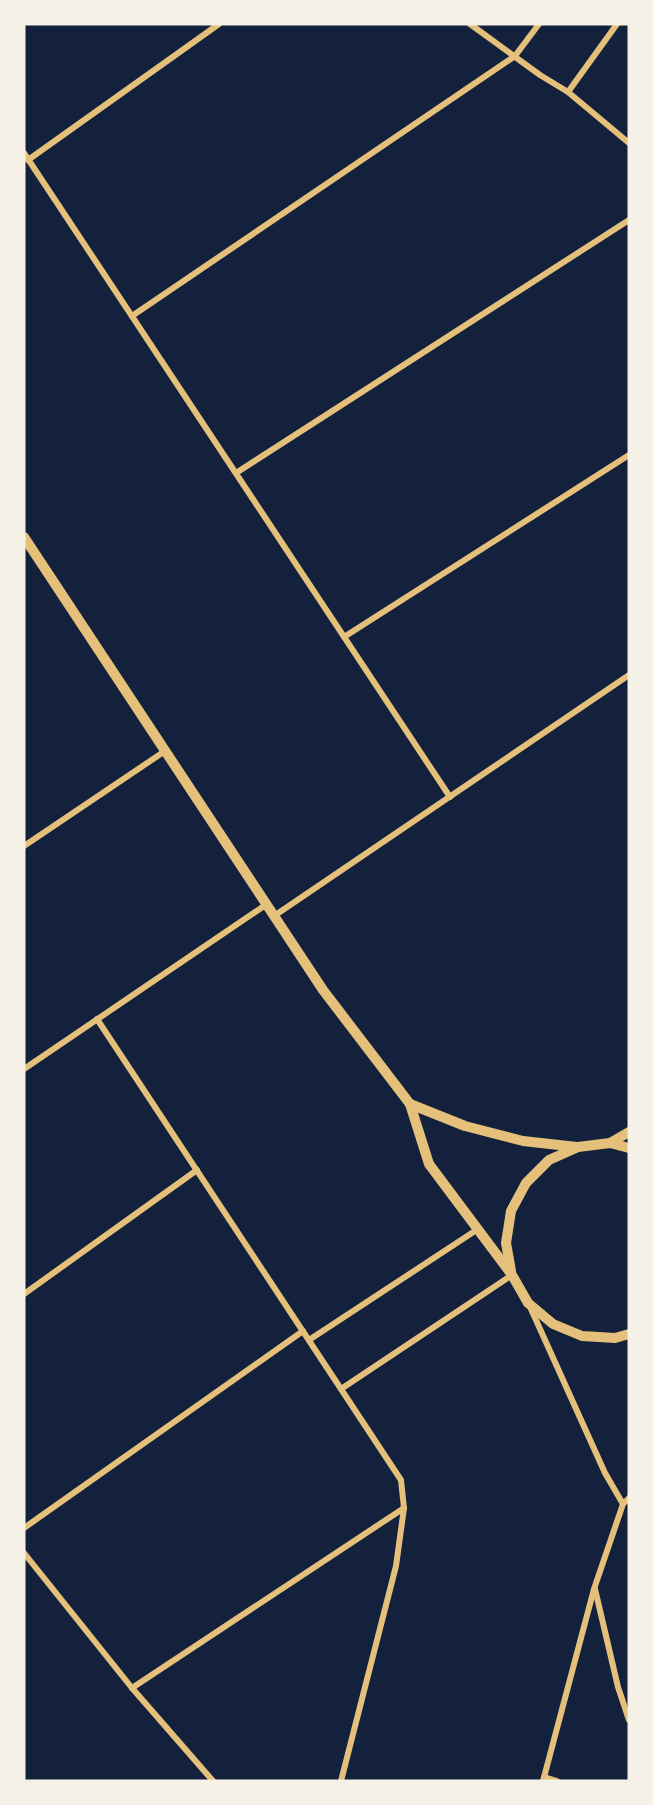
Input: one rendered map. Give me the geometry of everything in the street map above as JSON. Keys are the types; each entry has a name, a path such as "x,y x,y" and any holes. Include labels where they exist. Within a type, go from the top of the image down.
{"street":[{"path":"28,160 219,24"},
{"path":"470,24 568,92 629,143"},
{"path":"132,316 515,57 540,24"},
{"path":"568,92 617,24"},
{"path":"24,153 450,797"},
{"path":"236,473 629,220"},
{"path":"344,638 629,455"},
{"path":"24,537 323,990 410,1104 429,1164 512,1275 528,1303 605,1473 623,1504"},
{"path":"274,916 629,675"},
{"path":"24,846 165,751"},
{"path":"24,1069 267,904"},
{"path":"97,1019 401,1480 404,1508 396,1566 342,1781"},
{"path":"410,1104 465,1126 523,1141 578,1147 610,1143 629,1148"},
{"path":"610,1143 629,1132"},
{"path":"512,1275 506,1243 511,1211 526,1183 549,1160 578,1147"},
{"path":"24,1294 196,1170"},
{"path":"309,1340 478,1229"},
{"path":"341,1389 512,1275"},
{"path":"528,1303 553,1324 582,1336 615,1338 629,1334"},
{"path":"24,1528 303,1331"},
{"path":"556,1781 543,1779 594,1589 623,1504 629,1498"},
{"path":"132,1688 404,1508"},
{"path":"24,1553 132,1688 213,1781"},
{"path":"594,1589 618,1687 629,1720"}]}
